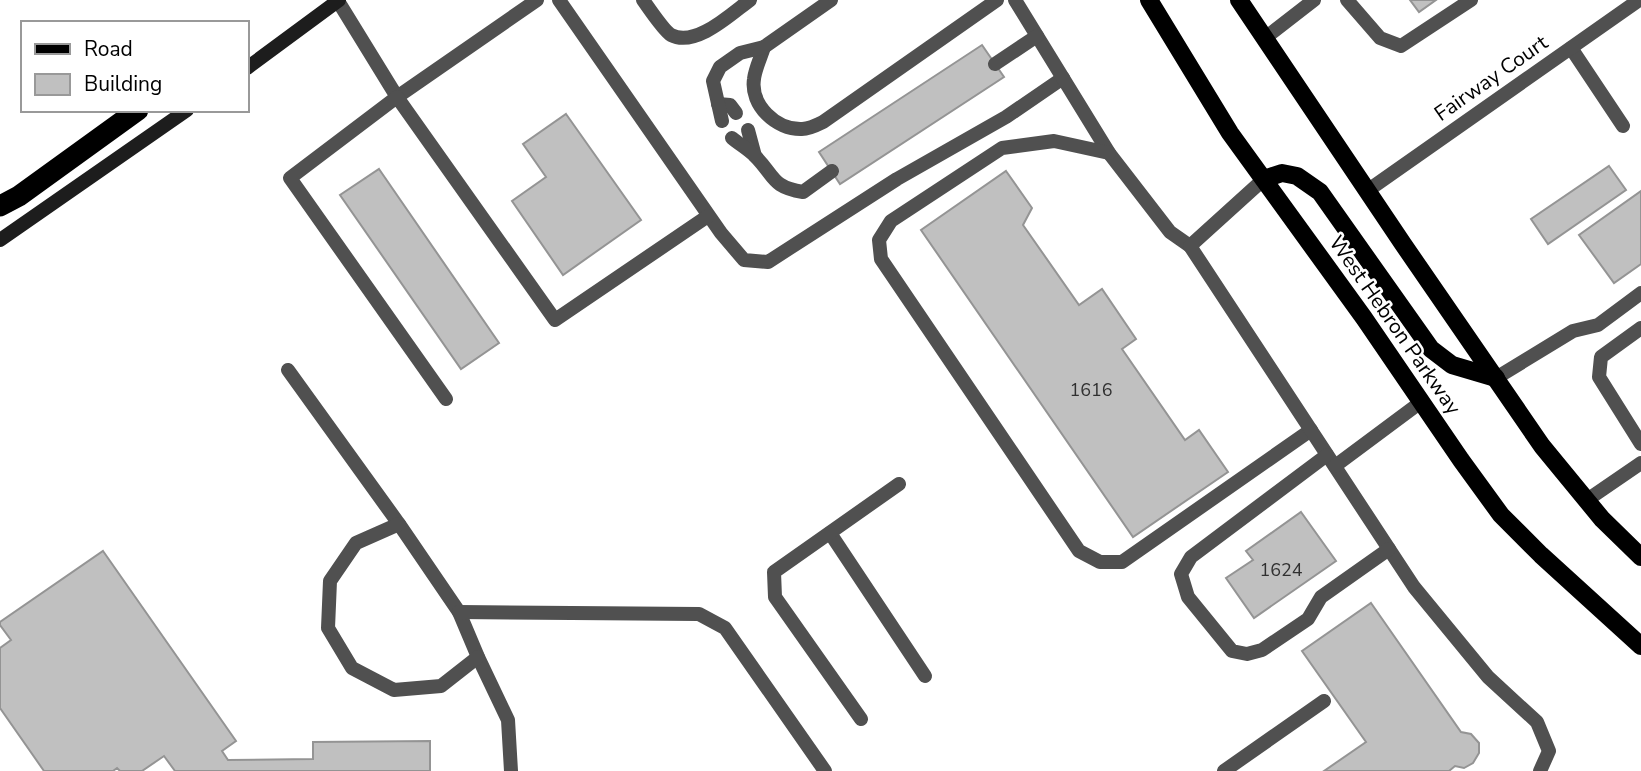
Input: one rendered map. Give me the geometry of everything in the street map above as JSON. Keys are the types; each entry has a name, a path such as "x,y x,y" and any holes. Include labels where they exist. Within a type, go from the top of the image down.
{"highway":[{"path":"0,206 19,196 135,112"}],"main road":[{"path":"248,67 339,0"},
{"name":"West Hebron Parkway","path":"1149,0 1230,133 1364,318 1501,515 1641,646"},
{"path":"1239,0 1542,446 1602,519 1641,557"},
{"path":"0,240 184,112"},
{"path":"1264,179 1282,173 1297,176 1320,192 1431,349 1452,365 1496,378"}],"street":[{"path":"339,0 397,97 555,320 708,216"},
{"path":"446,399 290,178 397,97 537,0"},
{"path":"559,0 708,216 744,260 768,262 897,179 1006,117 1063,78"},
{"path":"643,0 670,34 682,37 701,35 751,0"},
{"path":"722,121 713,81 720,67 740,53 764,47 831,0"},
{"path":"764,47 753,80 756,101 770,117 786,127 803,129 823,122 997,0"},
{"path":"1015,0 1109,153 1170,232 1191,246 1414,587 1488,677 1537,722 1549,751 1540,771"},
{"path":"1265,38 1314,0"},
{"path":"1347,0 1380,38 1401,46 1471,0"},
{"name":"Fairway Court","path":"1367,191 1639,0"},
{"path":"995,64 1037,36"},
{"path":"1571,48 1623,126"},
{"path":"718,104 730,105 736,113"},
{"path":"748,130 755,156"},
{"path":"732,138 755,156 774,181 788,190 803,192 832,171"},
{"path":"1109,153 1054,141 1002,148 891,221 879,240 881,259 1079,551 1100,562 1122,562 1311,430"},
{"path":"1191,246 1264,179"},
{"path":"1496,378 1573,331 1598,325 1641,293"},
{"path":"1641,328 1601,357 1599,377 1641,444"},
{"path":"288,370 459,612 508,720 511,771"},
{"path":"1389,549 1321,597 1308,619 1262,650 1247,654 1232,651 1188,597 1181,574 1191,557 1421,402"},
{"path":"1587,500 1641,463"},
{"path":"860,719 775,597 774,572 899,484"},
{"path":"399,524 356,542 330,581 328,628 352,668 394,690 441,686 478,657"},
{"path":"830,533 925,676"},
{"path":"459,612 699,614 725,628 825,771"},
{"path":"1224,771 1324,701"}],"building":[{"path":"1410,0 1436,0 1419,12"},
{"path":"982,45 1004,77 840,184 819,152"},
{"path":"566,114 641,220 563,275 512,201 546,177 523,144"},
{"path":"1609,166 1626,190 1548,244 1531,219"},
{"path":"379,169 499,343 461,369 340,195"},
{"path":"1006,171 1032,208 1023,225 1079,305 1102,289 1136,339 1122,349 1185,440 1199,430 1228,472 1133,537 921,230"},
{"path":"1641,191 1641,264 1614,283 1579,235"},
{"path":"1301,512 1336,561 1254,618 1226,578 1253,560 1246,551"},
{"path":"103,551 236,741 222,751 228,760 313,759 313,742 430,741 430,771 175,771 164,756 142,771 120,771 117,768 113,771 44,771 0,708 0,648 11,640 0,622"},
{"path":"1371,603 1461,732 1471,734 1479,743 1479,753 1473,763 1464,768 1455,766 1449,771 1324,771 1366,742 1302,651"}]}
